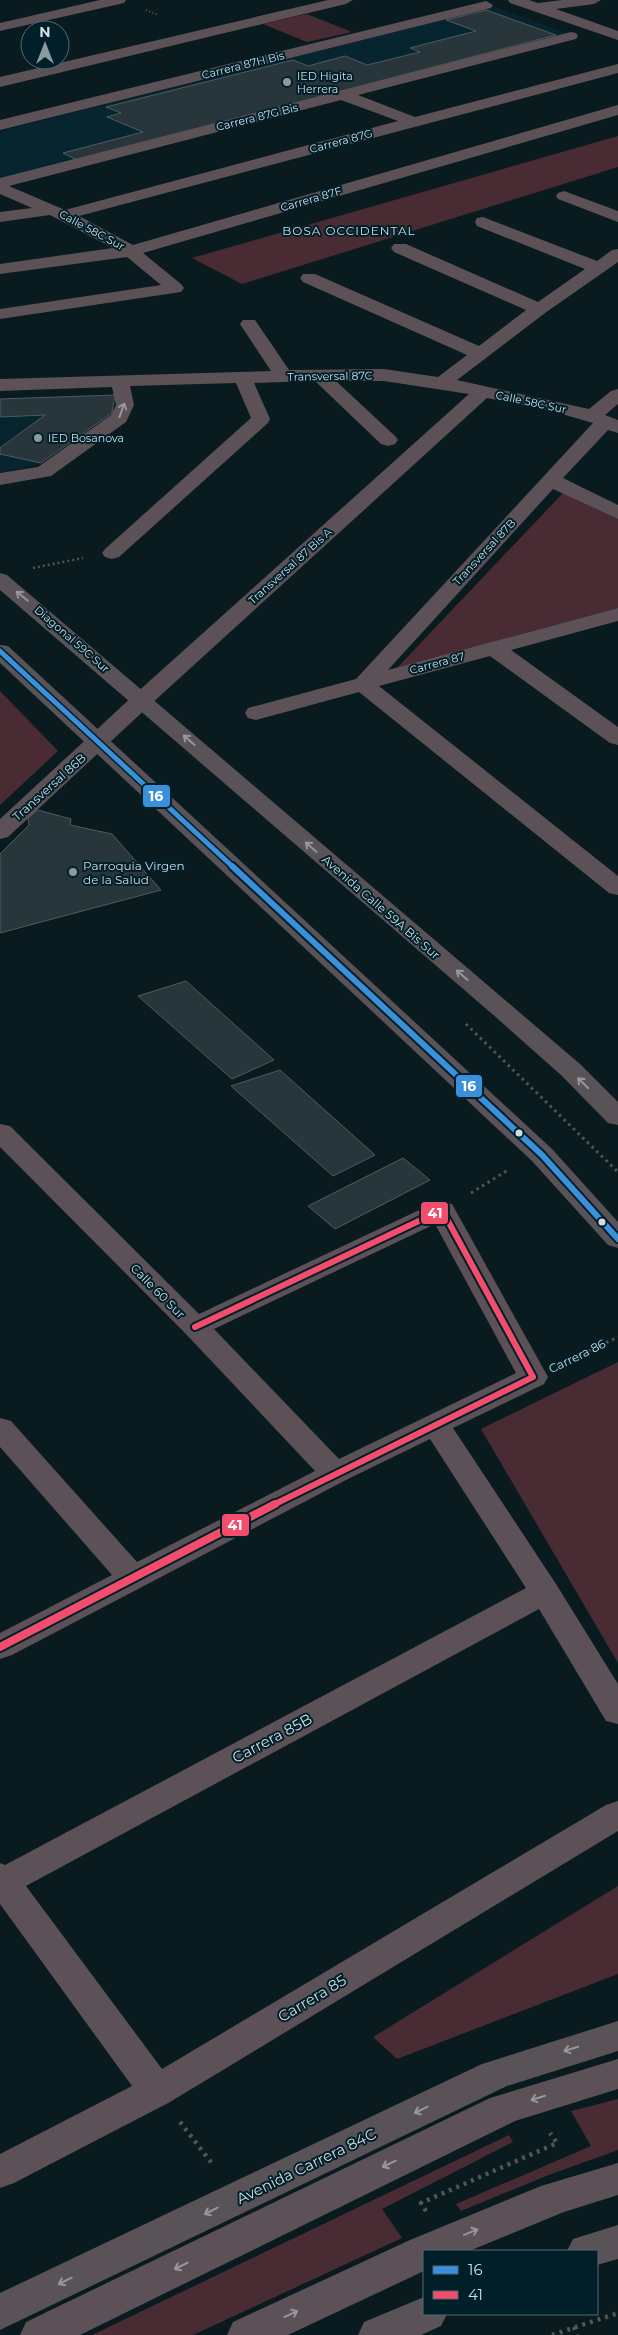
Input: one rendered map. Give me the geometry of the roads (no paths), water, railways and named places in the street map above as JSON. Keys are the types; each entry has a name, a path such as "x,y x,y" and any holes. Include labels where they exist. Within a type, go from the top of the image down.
{"main road":[{"name":"Diagonal 59C Sur","path":"0,579 142,700"},
{"path":"0,651 99,741 542,1155 618,1239"},
{"name":"Avenida Calle 59A Bis Sur","path":"142,700 571,1070 618,1117"},
{"name":"Avenida Carrera 84C","path":"0,2312 495,2075 562,2052 618,2036"},
{"path":"590,2250 618,2242"},
{"path":"378,2335 425,2315"}],"street":[{"path":"0,27 120,0"},
{"path":"0,82 346,0"},
{"path":"515,0 618,36"},
{"path":"537,8 594,0"},
{"name":"Carrera 87H Bis","path":"0,125 486,5"},
{"name":"Carrera 87G Bis","path":"0,183 571,36"},
{"name":"Carrera 87G","path":"0,217 59,213 618,68"},
{"path":"343,95 414,122"},
{"name":"Carrera 87F","path":"0,269 131,251 618,110"},
{"name":"Calle 58C Sur","path":"0,188 59,213 131,251 175,288 0,314"},
{"path":"564,196 618,217"},
{"path":"483,222 598,268"},
{"path":"400,248 539,310"},
{"path":"442,384 539,310 618,254"},
{"path":"309,278 481,354"},
{"path":"248,324 284,376"},
{"path":"320,375 388,440"},
{"name":"Transversal 87C","path":"0,385 320,375 384,375 442,384"},
{"path":"112,553 261,420 242,377"},
{"path":"0,479 44,472 119,418 125,405 120,381"},
{"name":"Calle 58C Sur","path":"442,384 549,405 605,421"},
{"name":"Transversal 87 Bis A","path":"99,741 482,392"},
{"name":"Transversal 87B","path":"363,684 605,421 618,395"},
{"path":"551,480 618,513"},
{"name":"Carrera 87","path":"256,713 618,614"},
{"path":"494,648 618,738"},
{"path":"363,684 618,888"},
{"name":"Transversal 86B","path":"0,832 99,741"},
{"name":"Calle 60 Sur","path":"0,1132 195,1328 335,1473"},
{"name":"Carrera 86","path":"0,1647 335,1473 533,1377 442,1210 195,1328"},
{"path":"436,1425 545,1592 618,1712"},
{"path":"0,1428 133,1579"},
{"name":"Carrera 85B","path":"1,1881 545,1592"},
{"name":"Carrera 85","path":"0,2172 157,2092 618,1814"},
{"path":"1,1881 157,2092"},
{"path":"40,2335 504,2109 618,2074"},
{"path":"247,2335 427,2240 618,2179"}],"place":[{"name":"IED Higita Herrera","path":"287,82"},
{"name":"IED Bosanova","path":"38,438"},
{"name":"Parroquia Virgen de la Salud","path":"73,872"}],"district":[{"name":"BOSA OCCIDENTAL","path":"349,230"}]}
